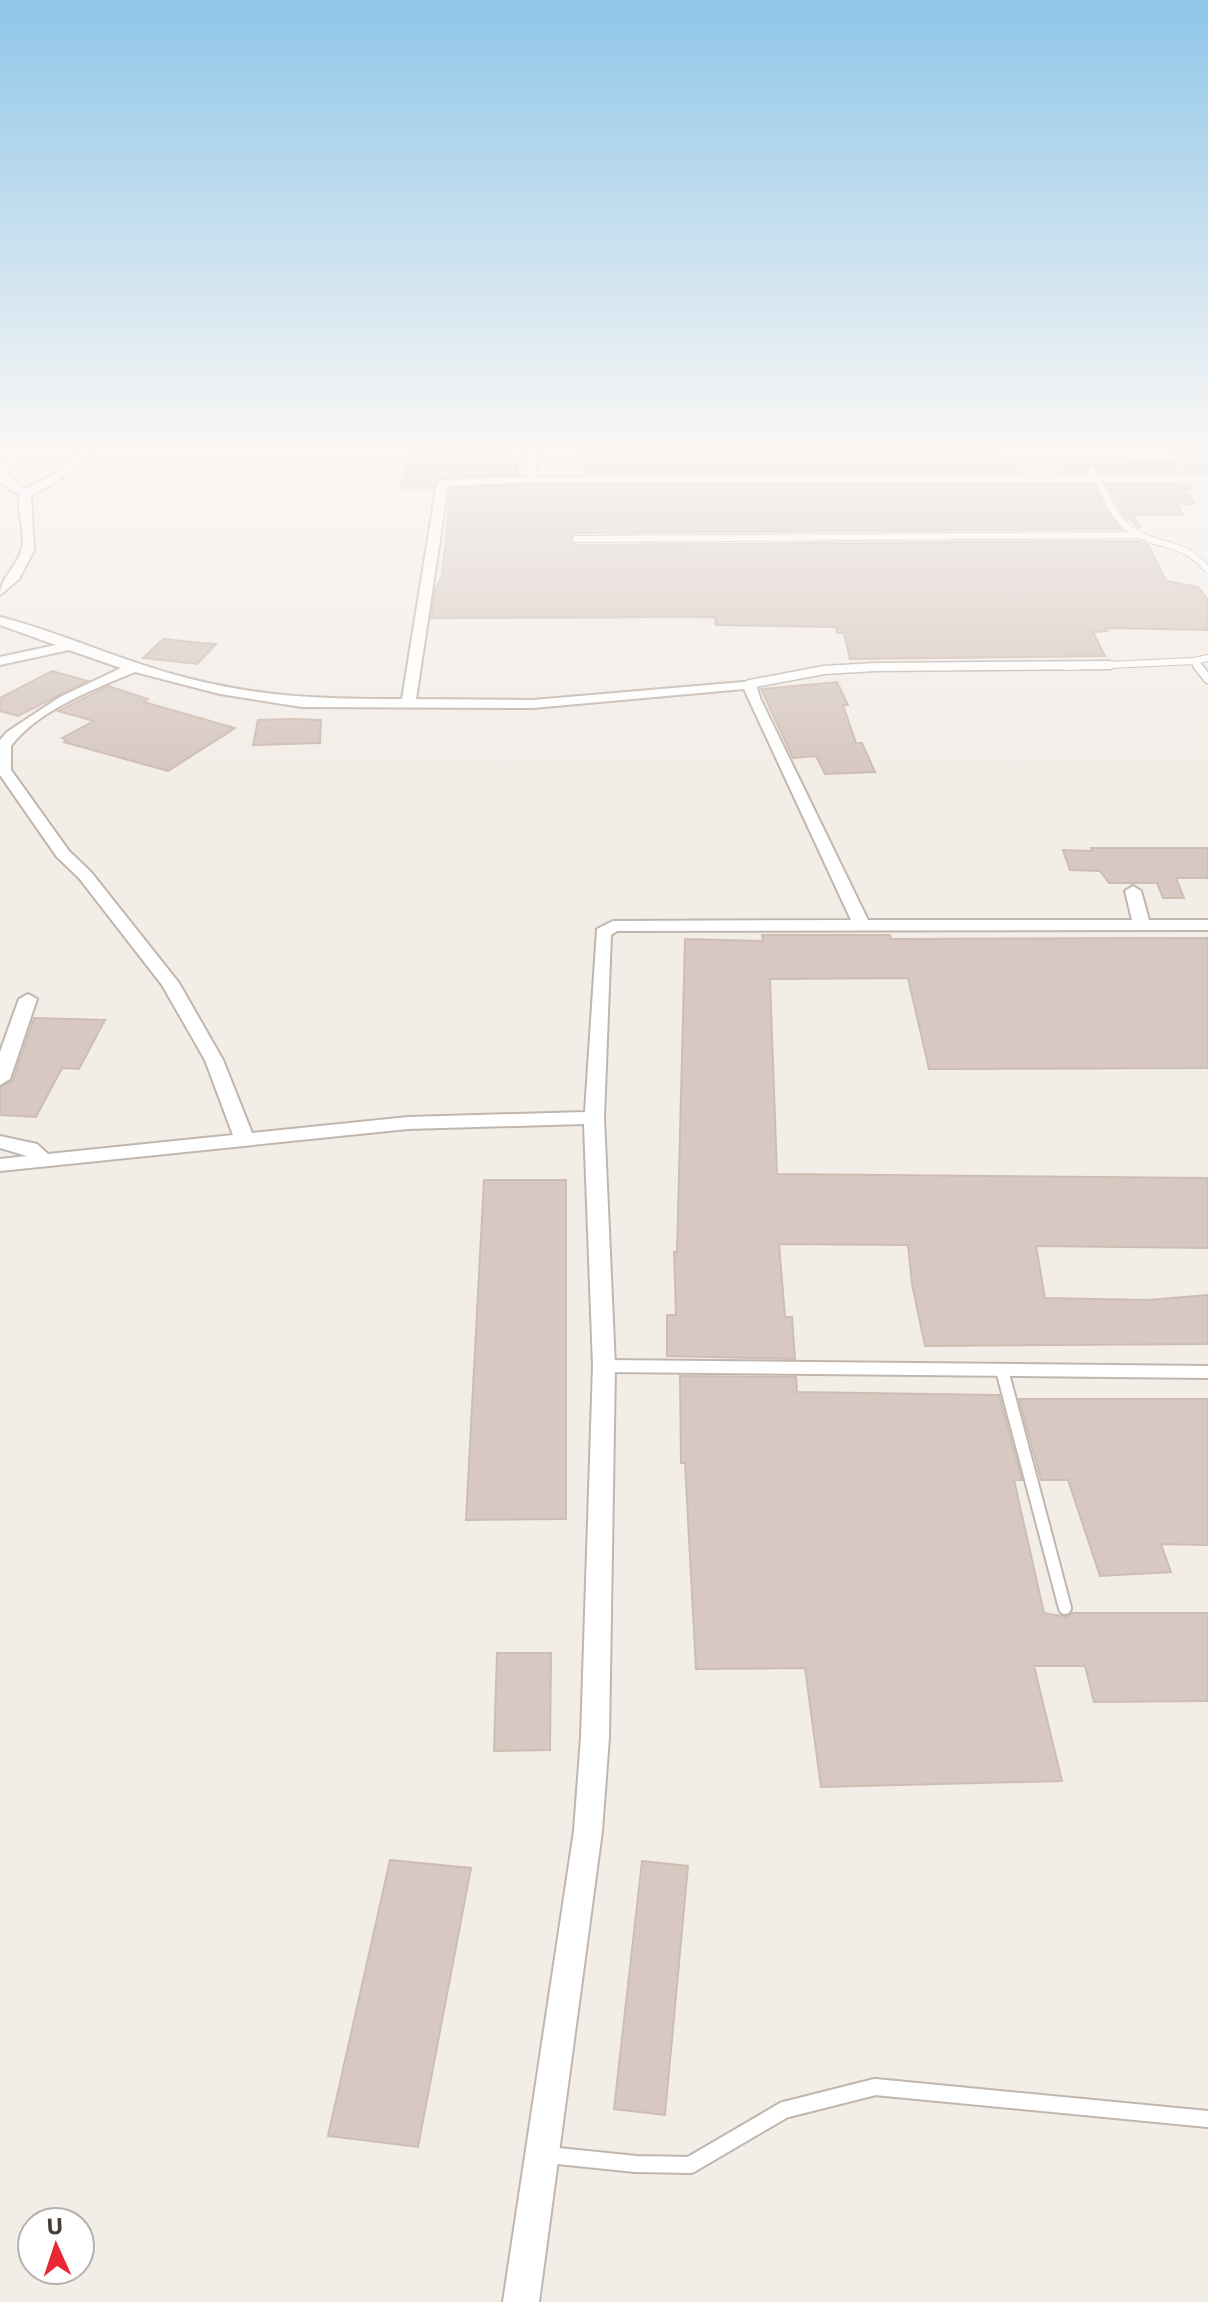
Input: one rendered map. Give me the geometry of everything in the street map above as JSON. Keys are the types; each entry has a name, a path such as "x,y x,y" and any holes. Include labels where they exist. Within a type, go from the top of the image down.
{"street":[{"path":"0,591 15,578 24,554"},
{"path":"408,703 432,554"},
{"path":"0,621 69,646 264,700 302,703 533,704 750,684 753,698 863,927"},
{"path":"0,661 69,646"},
{"path":"137,666 37,717 15,733 4,743 1,756 4,770 63,854 85,875 170,983 214,1060 245,1139"},
{"path":"1133,891 1142,925"},
{"path":"521,2302 588,1831 595,1737 604,1366 594,1118 603,938 606,929 1208,925"},
{"path":"0,1079 28,999"},
{"path":"0,1165 408,1123 594,1118"},
{"path":"0,1142 30,1148 42,1159"}],"lane":[{"path":"1194,554 1208,570"},
{"path":"750,684 824,670 875,667 1059,667 1208,658"},
{"path":"1194,661 1208,679"},
{"path":"604,1366 1208,1372"},
{"path":"1002,1370 1065,1608"},
{"path":"542,2154 636,2164 690,2165 784,2110 875,2087 1208,2119"}],"building":[{"path":"444,554 1153,554 1166,581 1198,587 1208,600 1208,630 1105,628 1107,631 1093,632 1105,656 850,659 844,633 837,633 836,627 716,625 715,617 431,618 435,590 442,576"},
{"path":"163,639 216,644 197,664 143,658"},
{"path":"52,671 88,681 18,716 0,711 0,698"},
{"path":"837,682 848,705 843,705 856,743 862,743 875,772 825,774 816,756 793,758 761,689"},
{"path":"108,686 148,699 144,702 235,728 168,771 64,742 67,740 62,738 94,721 58,711"},
{"path":"258,720 321,720 320,743 253,745"},
{"path":"1091,848 1208,848 1208,878 1176,878 1184,898 1163,898 1157,883 1109,883 1100,871 1070,870 1063,850 1092,851"},
{"path":"762,935 890,935 891,939 1208,938 1208,1068 929,1069 908,978 770,979 777,1174 1208,1178 1208,1248 1036,1246 1045,1298 1147,1300 1208,1295 1208,1344 925,1346 912,1284 908,1245 779,1244 785,1317 792,1317 795,1359 667,1356 667,1315 676,1315 674,1252 677,1252 685,939 763,941"},
{"path":"34,1018 105,1020 79,1069 62,1068 36,1117 0,1115 0,1088 13,1080"},
{"path":"484,1180 566,1180 566,1519 466,1520"},
{"path":"680,1376 796,1377 797,1392 999,1395 1022,1480 1014,1480 1044,1613 1067,1617 1072,1613 1208,1613 1208,1701 1094,1702 1085,1666 1034,1666 1062,1781 821,1787 805,1668 696,1669 685,1463 681,1463"},
{"path":"1019,1399 1208,1399 1208,1545 1161,1544 1171,1572 1100,1576 1068,1480 1041,1480"},
{"path":"497,1653 551,1653 550,1750 494,1751"},
{"path":"390,1860 471,1868 418,2147 328,2136"},
{"path":"642,1861 688,1866 665,2115 614,2109"}]}
